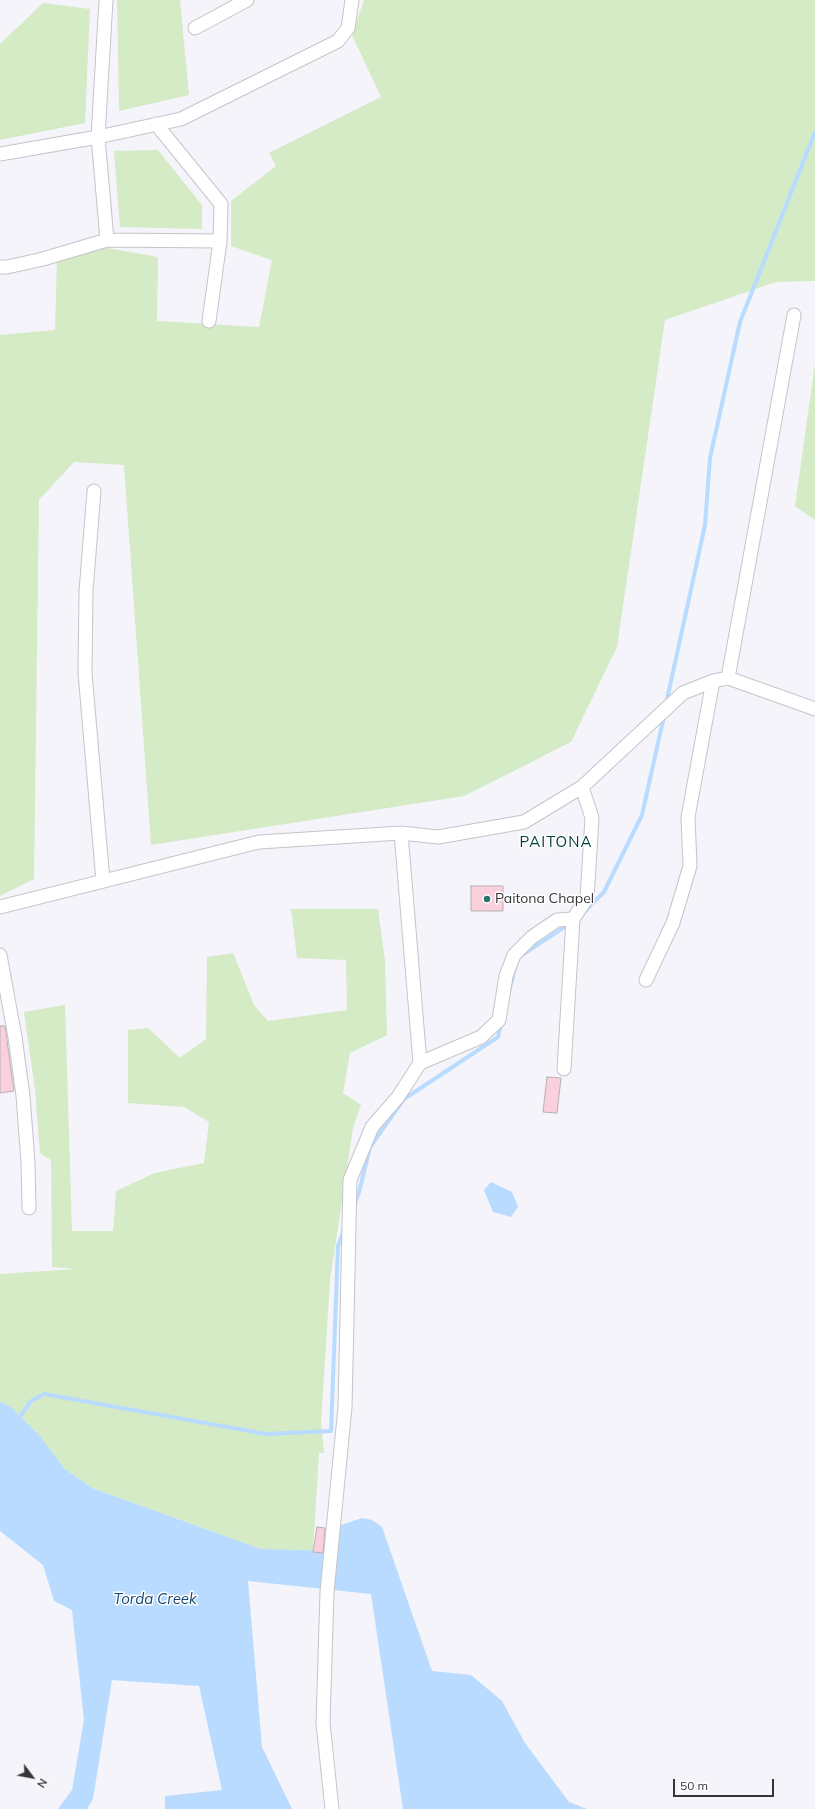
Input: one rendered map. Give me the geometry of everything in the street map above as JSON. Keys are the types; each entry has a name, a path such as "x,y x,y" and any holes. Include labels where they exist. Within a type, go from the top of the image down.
{"street":[{"path":"106,0 98,137 107,240"},
{"path":"195,28 247,0"},
{"path":"0,154 98,137 181,119 338,42 348,28 352,0"},
{"path":"156,124 221,204 220,241 209,322"},
{"path":"0,267 7,267 43,259 107,240 220,241"},
{"path":"728,678 794,315"},
{"path":"94,491 86,591 85,673 103,881"},
{"path":"0,907 259,842 401,833 438,837 524,822 582,787 683,693 713,681 728,678 815,709"},
{"path":"646,980 673,923 690,866 688,817 713,681"},
{"path":"564,1069 573,919 587,898 592,818 582,787"},
{"path":"332,1809 323,1723 327,1592 344,1407 350,1180 372,1127 398,1098 420,1062 401,833"},
{"path":"420,1062 481,1037 499,1020 506,976 514,955 532,936 557,920 573,919"},
{"path":"0,955 15,1037 23,1096 28,1162 29,1208"}],"green space":[{"path":"117,0 180,0 189,95 119,111"},
{"path":"364,0 815,0 815,281 776,282 665,320 617,647 571,742 464,796 151,845 124,465 74,462 39,500 34,879 0,896 0,335 55,330 57,259 107,248 158,257 157,321 259,327 272,260 231,246 231,201 276,166 269,153 381,97 352,35"},
{"path":"43,3 90,9 85,123 0,140 0,44"},
{"path":"158,150 202,205 202,229 120,227 114,151"},
{"path":"815,363 815,520 795,506"},
{"path":"291,909 378,909 385,961 387,1035 350,1053 343,1093 361,1105 353,1128 330,1280 321,1423 324,1453 319,1453 313,1551 261,1549 92,1488 65,1469 39,1435 11,1407 0,1401 0,1274 76,1269 52,1267 51,1160 40,1153 35,1089 24,1012 65,1005 72,1231 113,1231 116,1191 155,1173 204,1163 209,1122 184,1107 128,1103 128,1030 148,1028 180,1058 206,1039 207,957 233,953 254,1005 268,1021 347,1010 346,960 297,958"}],"water":[{"path":"491,1182 512,1192 518,1207 511,1217 493,1212 484,1190"},
{"name":"Torda Creek","path":"0,1401 11,1407 39,1435 65,1469 92,1488 261,1549 336,1551 341,1525 362,1518 372,1520 382,1527 432,1671 471,1675 502,1701 525,1743 569,1802 587,1809 403,1809 371,1594 248,1581 262,1747 292,1809 165,1809 165,1796 222,1790 199,1686 112,1680 93,1799 87,1809 58,1809 72,1790 84,1720 72,1610 54,1601 43,1565 0,1531"}],"building":[{"name":"Paitona Chapel","path":"471,886 503,886 503,911 471,911"},
{"path":"0,1026 5,1026 14,1091 0,1093"},
{"path":"547,1077 561,1078 557,1113 543,1112"},
{"path":"317,1527 325,1528 323,1553 313,1552"}],"waterway":[{"path":"666,704 705,525 710,458 740,322 815,132"},
{"path":"584,912 604,892 642,815 664,716"},
{"path":"522,955 569,924"},
{"path":"510,988 515,968"},
{"path":"355,1203 370,1147 404,1099 498,1037 501,1024"},
{"path":"17,1419 31,1401 44,1394 266,1434 331,1431 338,1246 344,1230"}],"place":[{"name":"Paitona Chapel","path":"487,899"}],"district":[{"name":"PAITONA","path":"556,842"}]}
